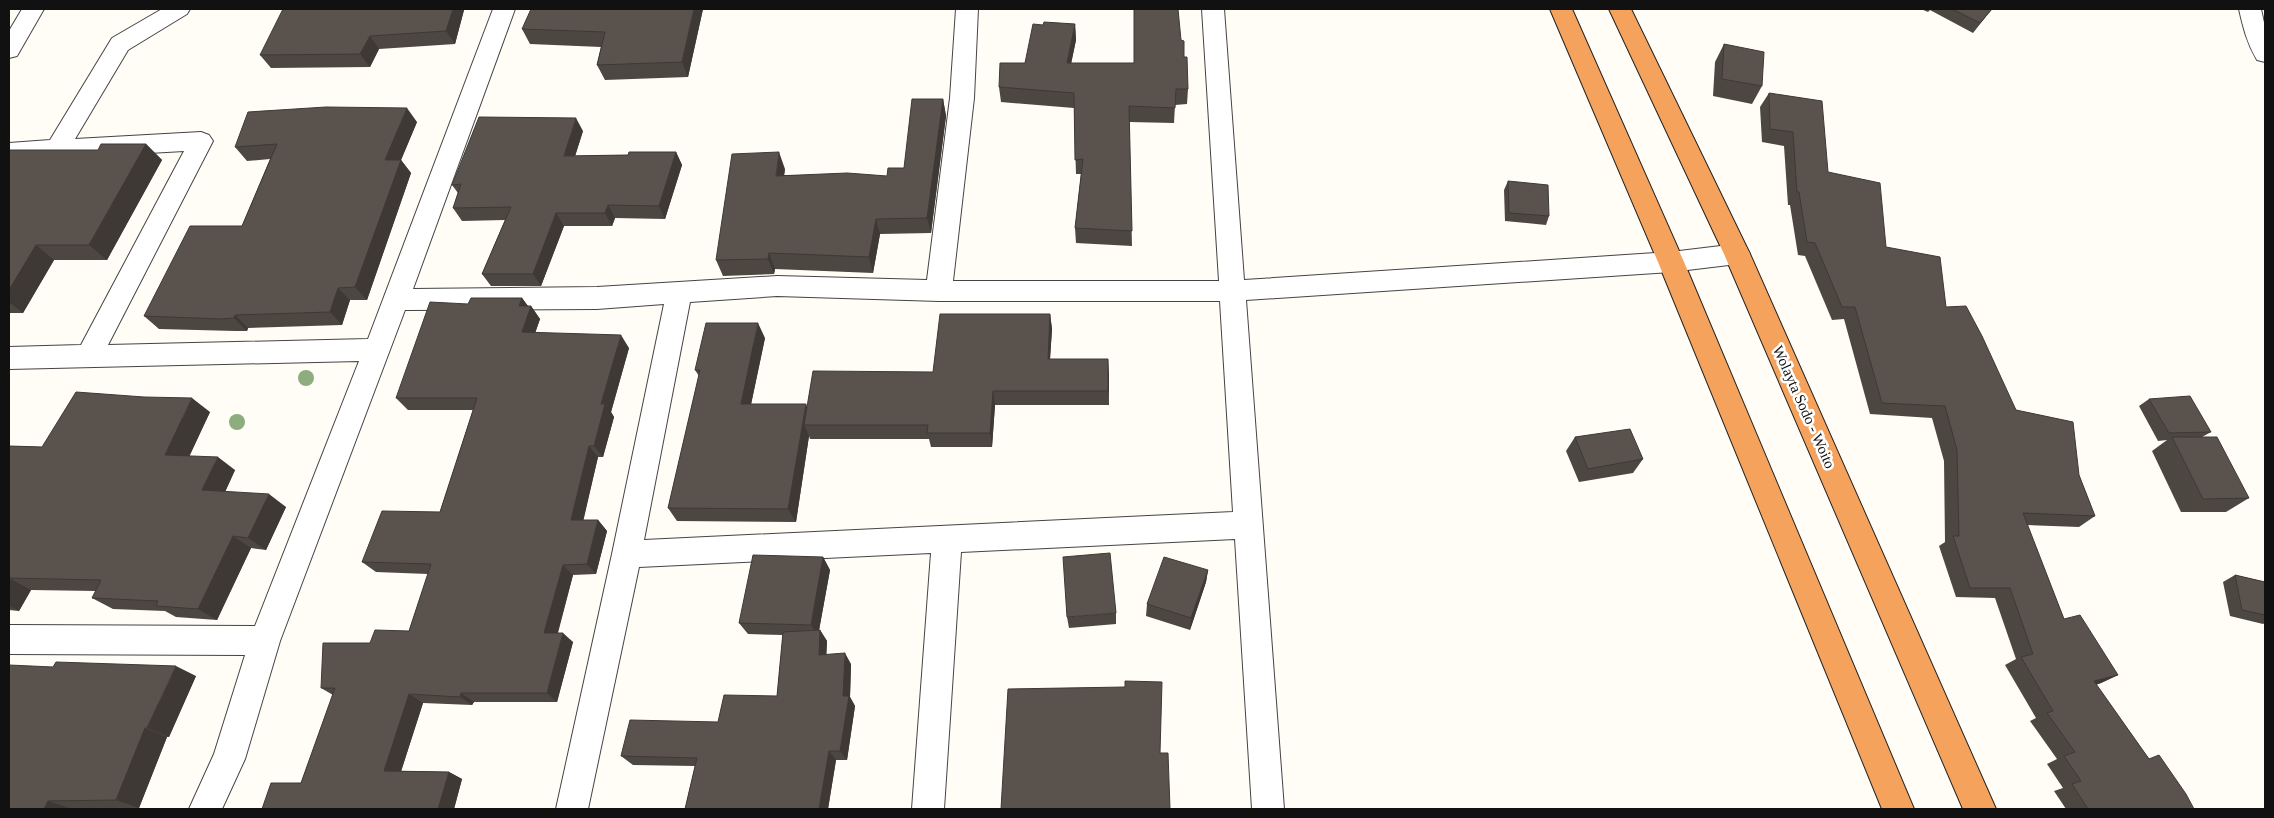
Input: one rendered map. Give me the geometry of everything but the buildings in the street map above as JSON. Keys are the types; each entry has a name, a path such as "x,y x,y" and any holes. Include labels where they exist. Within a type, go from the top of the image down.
{"highway":[{"path":"1561,9 1671,262 1898,809"},
{"name":"Wolayta Sodo - Woito","path":"1620,9 1737,254 1980,809"}],"street":[{"path":"9,50 33,9"},
{"path":"57,149 120,44 179,9"},
{"path":"205,809 228,759 265,641 396,300 504,9"},
{"path":"939,291 962,98 967,9"},
{"path":"1213,9 1268,809"},
{"path":"2250,9 2256,35 2265,54"},
{"path":"9,152 201,141 90,356"},
{"path":"396,300 598,298 777,286 939,291 1231,291 1671,262 1737,254"},
{"path":"572,809 627,554 679,293"},
{"path":"9,358 376,350"},
{"path":"627,554 1248,525"},
{"path":"928,809 947,539"},
{"path":"9,639 265,641"}]}
